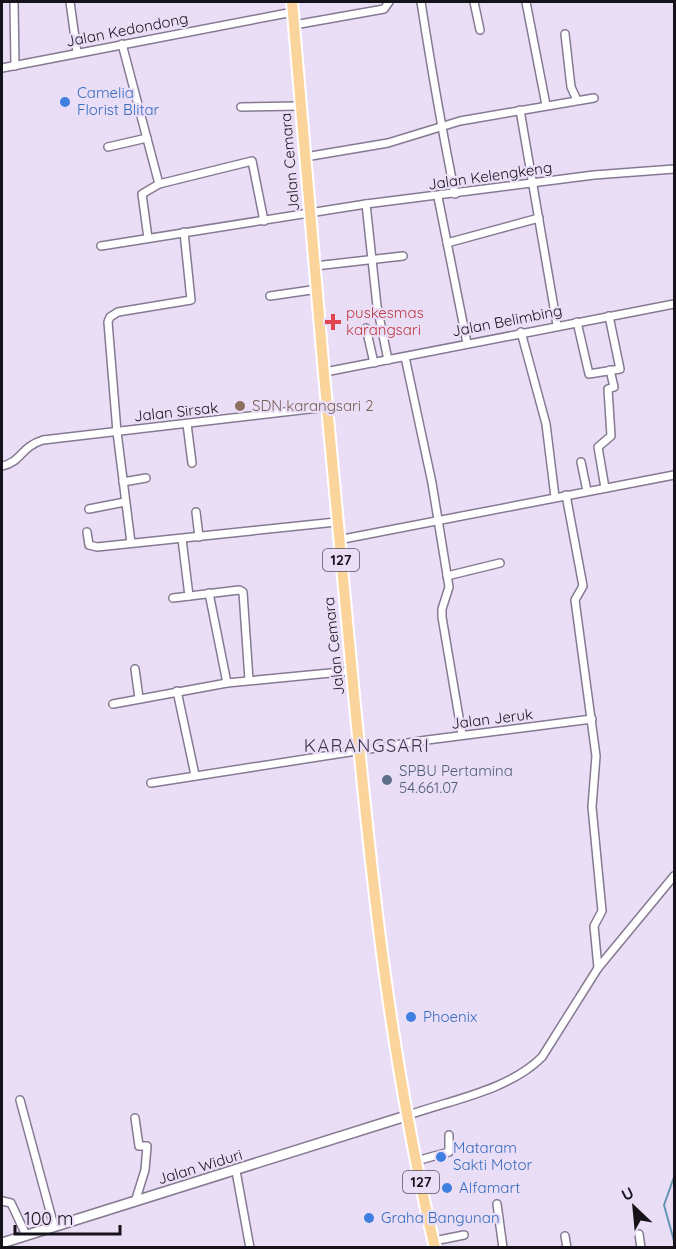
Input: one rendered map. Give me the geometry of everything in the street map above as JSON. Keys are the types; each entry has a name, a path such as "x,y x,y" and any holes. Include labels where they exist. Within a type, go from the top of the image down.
{"main road":[{"name":"Jalan Cemara","path":"292,7 318,289 336,522 388,1007 406,1116 434,1244"},
{"name":"Jalan Widuri","path":"2,1243 406,1116"}],"street":[{"path":"14,2 18,66"},
{"path":"70,2 76,52"},
{"path":"294,25 383,5 388,7 389,2"},
{"path":"421,2 439,99 440,125 455,194"},
{"path":"474,2 480,30"},
{"path":"526,2 546,105"},
{"name":"Jalan Kedondong","path":"2,68 292,7"},
{"path":"565,34 572,87 578,100"},
{"path":"122,44 159,184"},
{"path":"305,157 388,143 440,125 594,98"},
{"path":"241,107 300,106"},
{"path":"520,110 557,325"},
{"path":"108,147 147,138"},
{"path":"148,238 142,194 159,184 252,161 264,221"},
{"name":"Jalan Kelengkeng","path":"101,246 366,204 438,197 594,175 675,169"},
{"path":"438,197 467,343"},
{"path":"366,204 371,260 388,360"},
{"path":"447,243 539,218"},
{"path":"131,543 117,432 108,322 110,317 118,312 191,300 184,232"},
{"path":"315,266 403,256"},
{"path":"270,296 318,289"},
{"name":"Jalan Belimbing","path":"324,372 557,325 675,304"},
{"path":"577,322 589,374 620,369 609,316"},
{"path":"366,328 374,363"},
{"path":"521,332 546,424 555,497"},
{"path":"405,357 449,589 442,616 462,735"},
{"path":"608,487 598,447 611,438 608,389 614,387 610,370"},
{"name":"Jalan Sirsak","path":"2,465 15,461 30,444 63,437 327,407"},
{"path":"188,424 192,463"},
{"path":"581,462 587,491"},
{"path":"338,540 675,475"},
{"path":"123,482 146,478"},
{"path":"566,495 583,586 575,600 585,688 592,719 596,756 592,807 602,911 594,926 598,968"},
{"path":"89,509 125,502"},
{"path":"196,513 199,537"},
{"path":"87,532 92,547 336,522"},
{"path":"182,539 189,596"},
{"path":"447,576 500,563"},
{"path":"173,598 239,590 244,594 249,680"},
{"path":"209,593 227,683"},
{"path":"135,669 139,698"},
{"path":"113,704 227,683 351,671"},
{"path":"177,691 195,775"},
{"name":"Jalan Jeruk","path":"151,783 462,735 592,719"},
{"path":"406,1116 488,1088 533,1066 542,1057 598,968 675,876"},
{"path":"20,1100 54,1226"},
{"path":"135,1118 139,1146 147,1146 147,1155 135,1202"},
{"path":"416,1161 449,1152 448,1135"},
{"path":"236,1171 250,1248"},
{"path":"2,1201 11,1203 26,1235"},
{"path":"497,1204 503,1248"},
{"path":"639,1234 641,1248"},
{"path":"434,1244 464,1235"},
{"path":"565,1236 567,1248"}],"waterway":[{"path":"674,1177 664,1205 674,1241"}],"place":[{"name":"Camelia Florist Blitar","path":"65,102"},
{"name":"puskesmas karangsari","path":"333,322"},
{"name":"SDN karangsari 2","path":"240,406"},
{"name":"SPBU Pertamina 54.661.07","path":"387,780"},
{"name":"Phoenix","path":"411,1017"},
{"name":"Mataram Sakti Motor","path":"441,1157"},
{"name":"Alfamart","path":"447,1188"},
{"name":"Graha Bangunan","path":"369,1218"}],"district":[{"name":"KARANGSARI","path":"367,746"}]}
